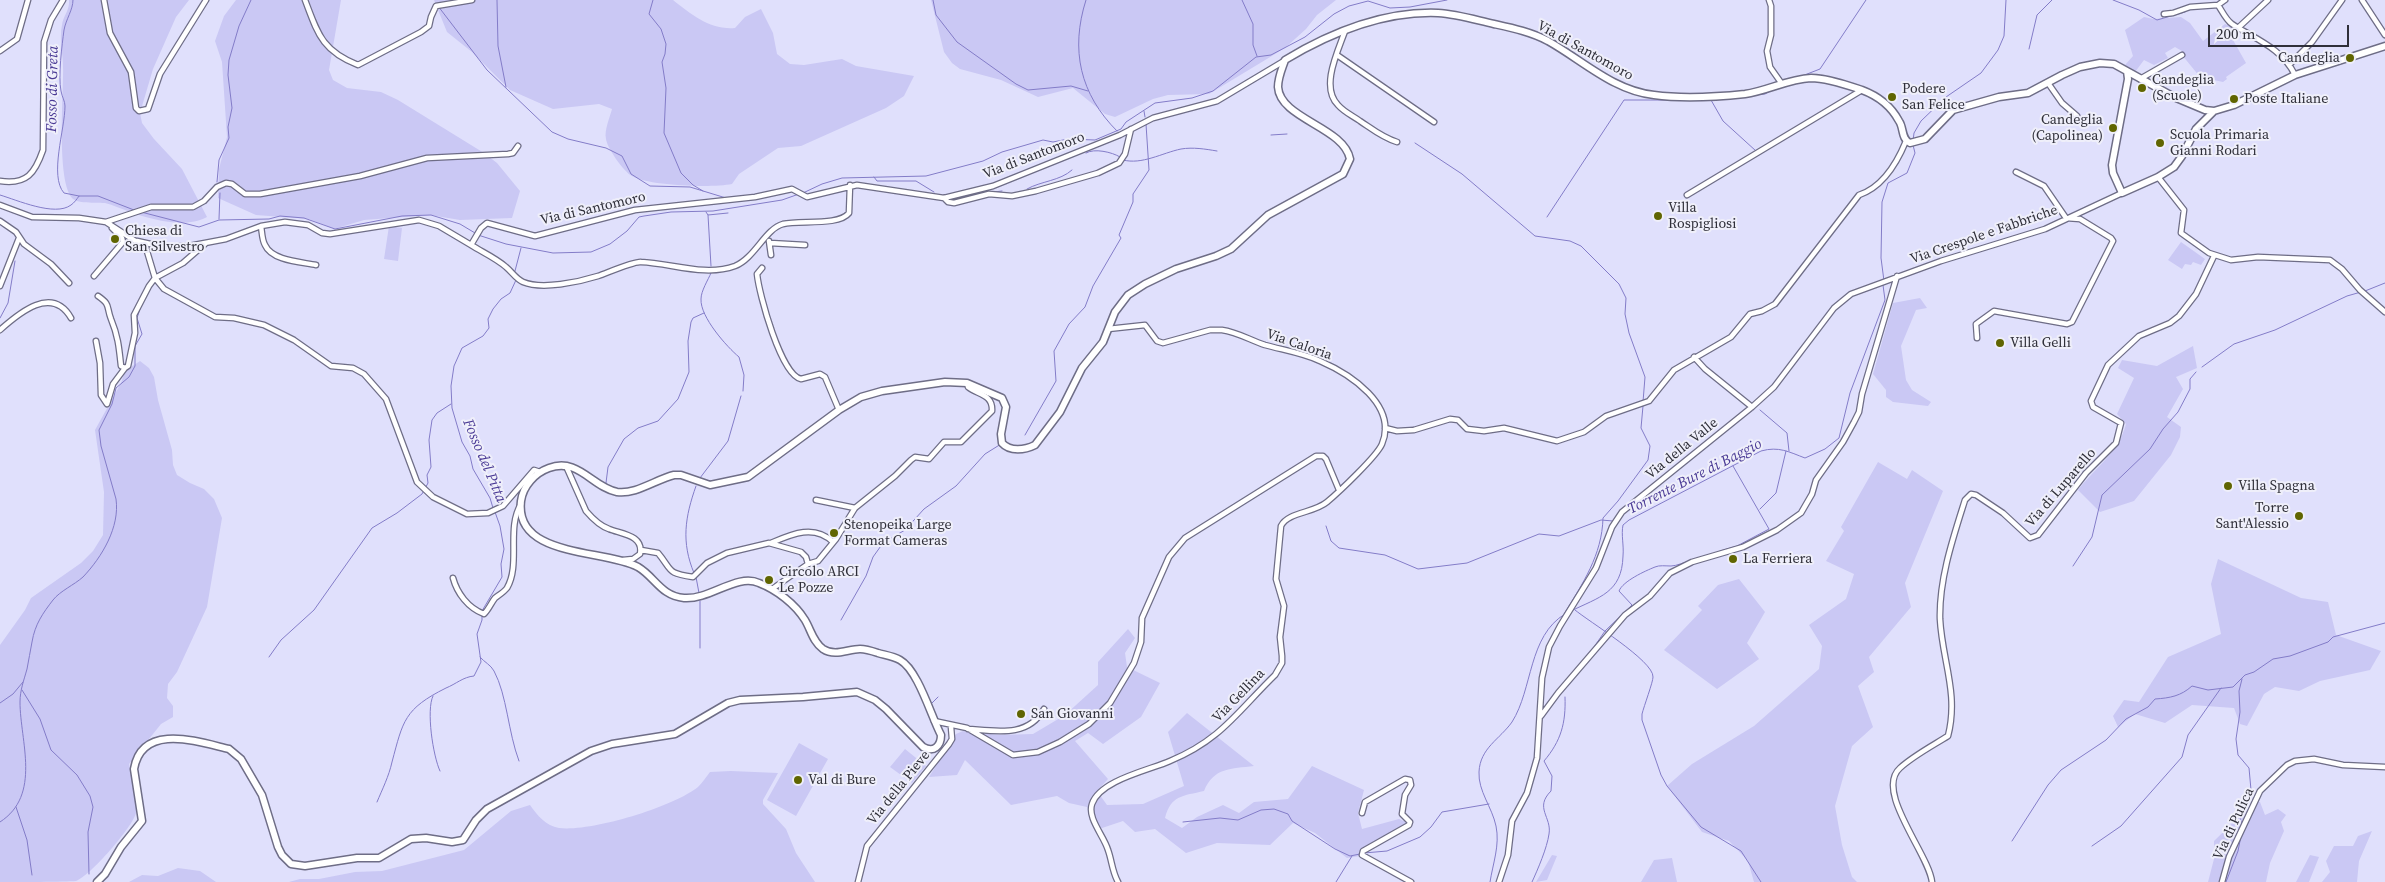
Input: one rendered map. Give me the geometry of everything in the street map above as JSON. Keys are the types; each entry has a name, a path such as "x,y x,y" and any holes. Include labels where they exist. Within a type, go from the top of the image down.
{"main road":[{"name":"Via di Santomoro","path":"1285,60 1315,43 1345,31 1393,18 1434,13 1448,14 1517,29 1539,37 1621,86 1641,93 1672,96 1746,94 1809,78 1862,90 1876,96 1889,108 1912,142"},
{"path":"2127,71 2128,79 2112,165 2122,193 2158,177 2176,166 2196,128 2214,111 2234,105 2295,75 2385,46"},
{"path":"97,882 105,874 121,847 142,821 134,768 135,761 147,747 171,737 221,748 236,754 262,795 282,855 291,864 305,866 357,858 379,858 411,839 426,838 452,842 463,840 476,820 487,809 579,757 612,744 675,734 728,703 740,700 857,692 874,700 886,709 926,749 931,750 940,744 941,735 914,676 901,660 863,649 834,652 823,648 817,643 805,620 794,606 772,590 749,580 734,583 706,596 693,598 674,596 665,592 638,568 619,560 545,542 529,530 521,512 521,504 530,481 549,467 566,466 582,471 618,492 631,491 674,475 681,475 710,486 728,483 757,472 839,410 869,394 945,382 967,383 996,394 1005,402 1001,434 1004,446 1014,449 1030,447 1039,440 1060,412 1082,368 1103,342 1122,302 1137,289 1176,269 1224,253 1268,215 1335,179 1345,170 1350,159 1345,146 1293,109 1280,94 1278,82 1285,60"},
{"path":"1912,142 1927,137 1953,110 1999,97 2028,93 2080,67 2100,63 2114,64 2137,78 2194,106 2214,111"},
{"path":"2128,79 2137,78"}],"street":[{"path":"0,51 17,39 28,0"},
{"path":"0,181 18,181 30,175 37,167 43,150 44,42 51,20 63,0"},
{"path":"104,0 110,33 131,72 136,108 139,111 148,109 160,74 206,0"},
{"path":"305,0 317,32 324,44 341,58 358,65 422,32 429,26 436,6 472,0"},
{"path":"1769,0 1771,6 1771,35 1767,52 1770,67 1782,84"},
{"path":"2164,14 2190,7 2218,5 2225,0"},
{"path":"2239,27 2268,0"},
{"path":"2362,0 2385,35"},
{"path":"2289,65 2312,42 2340,1"},
{"path":"2218,5 2229,21 2265,42 2289,65 2295,75"},
{"path":"1345,31 1330,84 1336,102 1384,137 1397,142"},
{"path":"1337,55 1434,122"},
{"path":"2137,78 2182,56"},
{"name":"Via di Santomoro","path":"471,245 485,223 492,223 526,235 536,236 636,210 738,200 792,189 797,190 803,196 810,197 850,185 944,198 993,186 1153,118 1217,101 1285,60"},
{"path":"2048,83 2060,100 2077,116"},
{"path":"1686,195 1862,90"},
{"name":"Via di Santomoro","path":"944,198 948,202 954,203 989,194 1012,196 1098,172 1119,163 1125,154 1130,129"},
{"path":"967,728 1013,755 1038,752 1089,724 1110,703 1134,663 1141,642 1142,618 1170,557 1185,538 1316,456 1323,456 1326,459 1339,490 1382,446 1385,428 1396,431 1414,430 1450,419 1458,420 1467,428 1484,430 1504,428 1557,441 1584,432 1606,416 1649,401 1674,370 1731,337 1750,314 1762,311 1775,304 1859,195 1868,192 1893,168 1912,142"},
{"path":"108,224 147,207 193,207 204,201 216,187 226,183 232,184 244,194 260,194 360,176 428,158 508,154 513,153 518,146"},
{"path":"1977,338 1976,324 1994,311 2068,324 2072,322 2113,241 2112,238 2086,222 2066,218 2044,186 2032,178 2016,172"},
{"path":"2158,177 2184,208 2180,229 2182,235 2214,256 2231,260 2258,257 2330,260 2342,269 2360,290 2385,312"},
{"path":"137,241 172,247 226,239 260,226 285,222 302,224 322,233 330,234 419,220 439,226 504,265 524,282 554,284 586,280 638,261 701,270 733,267 747,259 777,227 783,224 819,220 832,222 844,218 849,213 850,185"},
{"name":"Via Crespole e Fabbriche","path":"1540,717 1558,693 1625,615 1650,596 1670,573 1692,562 1744,548 1777,530 1801,513 1812,494 1816,480 1843,442 1859,412 1862,394 1897,276 2045,229 2122,193"},
{"path":"0,205 32,217 79,218 108,224 137,241 148,251 156,278 164,289 215,317 234,318 264,325 294,340 331,366 353,368 364,374 386,399 417,482 433,498 468,514 488,513 503,506 534,470 540,472"},
{"path":"0,221 16,232 19,238 51,264 69,283"},
{"path":"94,276 123,242 122,238 108,224"},
{"path":"260,226 265,245 270,252 278,256 316,265"},
{"path":"0,286 19,238"},
{"path":"766,239 770,243 771,254"},
{"path":"96,340 100,363 101,395 107,404 113,384 128,366 137,308 156,278 183,262 206,243"},
{"path":"770,243 805,245"},
{"name":"Via di Luparello","path":"1932,882 1929,865 1901,816 1892,790 1898,770 1948,736 1953,716 1949,668 1940,620 1941,586 1965,500 1968,495 1976,495 2003,513 2030,538 2038,535 2086,473 2116,443 2121,423 2094,407 2091,402 2105,370 2139,336 2170,323 2180,316 2196,294 2214,256"},
{"path":"762,268 757,274 759,294 768,325 792,375 800,379 820,374 825,377 839,410"},
{"name":"Via della Valle","path":"1540,717 1542,678 1550,647 1560,626 1596,568 1616,518 1752,407 1780,381 1839,303 1857,291 1897,276"},
{"path":"98,296 110,307 118,334 121,366 125,368"},
{"path":"0,330 32,305 59,305 66,310 71,318"},
{"name":"Via Caloria","path":"1108,329 1145,325 1157,341 1163,343 1210,330 1222,330 1319,360 1346,374 1359,385 1384,415 1385,428"},
{"path":"1694,357 1705,369 1752,407"},
{"path":"772,590 808,564 817,563 855,508 895,476 911,460 915,457 929,459 944,442 961,442 988,416 992,411 990,400 987,396 968,387 967,383"},
{"path":"566,466 586,511 606,528 632,536 641,550 658,553 672,573 695,576 707,564 727,553 769,543 798,532 826,536 833,542"},
{"name":"Via Gellina","path":"1118,882 1113,873 1106,844 1093,818 1091,806 1100,792 1120,780 1171,761 1213,739 1275,675 1282,663 1280,637 1284,606 1276,579 1281,526 1286,519 1312,511 1326,503 1339,490"},
{"path":"816,500 855,508"},
{"path":"453,578 460,595 477,611 484,614 497,596 507,588 511,575 514,514 521,504"},
{"path":"769,543 801,552 806,557 808,564"},
{"path":"619,560 638,557 641,550"},
{"path":"934,721 951,727 1004,732 1019,730 1033,724 1044,709"},
{"path":"1499,882 1509,850 1512,820 1527,793 1537,758 1540,717"},
{"name":"Via della Pieve","path":"858,882 867,846 949,744 952,739 951,727"},
{"name":"Via di Pulica","path":"2222,882 2229,857 2260,790 2287,765 2295,761 2314,760 2343,765 2385,767"},
{"path":"1362,813 1365,802 1405,779 1410,780 1412,785 1405,795 1402,810 1402,814 1410,822 1409,825 1363,851 1362,855 1411,882"}],"shaded area":[{"path":"69,0 189,0 176,17 153,69 140,113 142,123 154,139 182,169 207,217 198,221 169,222 139,215 105,203 78,201 69,193 63,160 61,36"},
{"path":"236,0 341,0 329,70 333,80 347,88 381,92 398,100 497,163 520,191 512,218 460,220 430,215 364,220 334,229 309,219 256,215 218,198 219,169 227,137 222,62 215,41 224,16"},
{"path":"434,0 673,0 709,24 726,28 735,28 745,17 761,9 773,33 777,54 790,64 804,65 842,59 856,66 914,76 904,96 886,108 801,146 778,148 739,174 732,184 696,186 652,182 629,174 609,148 606,132 612,109 599,104 553,109 510,90 472,52 447,32"},
{"path":"931,0 1336,0 1317,15 1306,29 1285,48 1209,94 1168,95 1153,99 1115,117 1105,114 1073,88 1038,97 1001,80 960,69 952,63 944,52"},
{"path":"2144,17 2154,19 2181,17 2190,23 2203,41 2225,24 2244,31 2233,40 2246,63 2226,77 2227,79 2223,82 2200,77 2182,55 2182,51 2175,47 2165,53 2168,58 2154,65 2144,60 2135,72 2125,65 2133,56 2125,30"},
{"path":"389,226 402,228 398,261 384,259"},
{"path":"2181,242 2205,259 2201,265 2193,262 2191,265 2185,264 2182,269 2168,260"},
{"path":"1920,298 1927,308 1916,310 1901,346 1906,380 1912,390 1931,402 1928,406 1893,402 1886,397 1886,390 1873,374 1893,303"},
{"path":"2193,346 2197,368 2176,377 2183,389 2167,417 2181,427 2180,437 2171,455 2134,501 2100,512 2078,490 2112,451 2123,434 2126,424 2117,414 2134,378 2118,368 2122,360 2157,366"},
{"path":"140,361 149,368 154,377 158,400 172,450 173,465 177,475 204,489 214,499 222,518 207,607 177,672 168,684 167,698 173,706 173,717 161,724 129,764 137,807 133,820 119,840 91,870 76,881 0,882 0,645 25,610 31,598 81,563 93,551 103,535 104,492 95,430 121,383 125,371"},
{"path":"1878,462 1907,479 1912,470 1943,491 1905,583 1911,607 1869,657 1874,672 1858,686 1873,727 1852,746 1835,806 1842,845 1852,877 1857,882 1754,882 1748,861 1729,841 1702,832 1667,786 1692,764 1754,726 1819,669 1822,646 1809,625 1846,599 1854,574 1826,561 1844,531 1841,527"},
{"path":"2218,559 2301,598 2328,602 2336,635 2381,651 2370,670 2320,681 2299,691 2275,687 2264,694 2247,726 2240,724 2234,708 2192,705 2165,723 2135,714 2118,727 2113,716 2124,700 2139,702 2168,657 2221,634 2211,584"},
{"path":"1739,579 1765,612 1747,643 1759,659 1717,689 1664,650 1702,610 1698,606 1718,585"},
{"path":"1128,629 1135,638 1125,653 1127,667 1160,683 1141,717 1103,744 1088,733 1075,741 1108,779 1097,791 1107,805 1143,804 1184,786 1168,732 1187,713 1254,766 1218,773 1208,783 1204,791 1184,796 1174,801 1165,818 1182,828 1197,817 1223,805 1239,813 1254,802 1288,799 1312,766 1364,790 1358,813 1362,829 1399,819 1406,822 1405,828 1360,856 1347,858 1315,833 1293,823 1270,845 1217,843 1186,853 1155,829 1135,832 1123,821 1096,830 1087,807 1069,803 1057,796 1011,805 965,760 957,775 929,777 956,734 963,731 999,735 1033,734 1065,715 1098,685 1098,662"},
{"name":"Val di Bure","path":"799,743 828,759 796,816 767,800"},
{"path":"905,749 926,766 912,783 890,767"},
{"path":"710,772 778,773 763,800 763,804 786,829 796,853 815,882 289,882 300,879 319,879 355,872 382,871 464,850 511,811 530,805 539,816 554,827 573,828 610,822 651,810 686,795 698,787"},
{"path":"2254,802 2260,802 2265,815 2278,809 2286,815 2281,822 2284,831 2270,863 2266,882 2208,882 2214,859 2214,841"},
{"path":"2372,831 2359,861 2357,882 2322,882 2330,872 2326,861 2334,846 2353,846 2358,836"},
{"path":"1552,855 1557,856 1547,880 1536,882"},
{"path":"2310,855 2319,857 2309,882 2296,882"},
{"path":"1672,858 1677,882 1641,882 1654,860"},
{"path":"178,868 200,871 216,882 129,882 142,875 158,876"}],"waterway":[{"name":"Fosso di Greta","path":"73,0 64,30 61,60 60,85 65,106 58,175 64,193 79,196"},
{"path":"217,182 219,160 229,138 228,127 232,108 228,75 229,60 239,26 251,0"},
{"path":"497,0 498,46 506,87"},
{"path":"653,0 649,14 661,29 666,44 662,62 666,88 664,133 681,173 693,185 703,191"},
{"path":"933,0 936,15 957,42 1016,84 1028,90 1071,86 1088,91"},
{"path":"1086,0 1079,36 1079,54 1082,70 1094,102 1117,131"},
{"path":"1242,0 1253,24 1253,45 1257,56"},
{"path":"803,193 822,184 842,178 926,176 983,161 1002,152 1043,140 1053,142 1068,139 1095,140 1121,129 1126,122 1155,103 1192,98 1213,91 1256,57 1271,55 1305,37 1334,14 1349,6 1368,1 1390,8 1410,7 1447,0"},
{"path":"1802,76 1820,69 1866,0"},
{"name":"Torrente Bure di Baggio","path":"1913,141 1914,133 1921,121 1946,97 1981,73 1998,50 2004,36 2006,0"},
{"path":"2029,49 2037,15 2052,0"},
{"path":"2113,0 2139,10 2157,20 2185,12"},
{"path":"438,6 487,70 552,132 568,139 606,148 622,156 631,174 650,186 690,187 726,198"},
{"path":"1754,95 1765,94 1774,89"},
{"path":"1547,217 1624,100 1668,100"},
{"path":"1711,100 1723,121 1756,151"},
{"path":"1144,111 1145,117"},
{"path":"1025,435 1056,381 1054,351 1069,324 1085,307 1093,286 1121,238 1119,235 1133,202 1133,194 1149,170 1146,124"},
{"path":"1271,135 1287,134"},
{"path":"1415,143 1462,174 1535,236 1570,241 1581,246 1619,284 1626,298 1625,314 1629,333 1645,377 1643,402"},
{"name":"Torrente Bure di Baggio","path":"1884,281 1881,258 1882,202 1888,183 1907,173 1915,153 1913,145"},
{"path":"1123,160 1145,160 1185,148 1217,151"},
{"path":"1086,153 1103,151 1120,157"},
{"path":"1027,189 1067,174 1072,170"},
{"path":"874,177 877,181 916,181 934,192"},
{"path":"994,192 1002,191"},
{"path":"219,219 220,193"},
{"path":"478,235 506,244 553,253 591,252 610,244 627,231 639,217 671,212 713,211 782,200 799,194"},
{"path":"0,195 36,206 56,209 71,205 79,196 98,196 134,210"},
{"path":"141,212 199,227 219,220 269,219 280,216 304,218 335,229 402,216 431,215 460,224 475,233"},
{"path":"706,212 708,215 728,213"},
{"path":"708,215 711,266"},
{"name":"Fosso del Pitta","path":"515,271 521,248"},
{"path":"0,318 8,303 15,261"},
{"path":"711,273 702,293 702,306 709,323 739,357 744,375 743,391"},
{"name":"Fosso del Pitta","path":"493,508 490,498 473,469 470,456 462,442 452,408 451,386 454,366 462,348 483,336 489,328 488,319 493,309 501,299 510,293 516,280"},
{"path":"2365,291 2385,283"},
{"name":"Torrente Bure di Baggio","path":"1571,611 1599,597 1613,586 1622,568 1623,525 1629,520 1761,451 1779,449 1805,458 1825,449 1839,438 1850,393 1885,300 1883,285"},
{"path":"2202,367 2234,344 2275,330 2347,296 2361,292"},
{"path":"0,822 13,811 21,797 25,782 26,766 20,698 37,624 53,600 83,577 90,569 103,551 112,531 117,510 116,499 101,446 99,430 112,404 116,388 129,377 135,366 135,346 142,334 137,318 140,309"},
{"path":"606,483 608,467 624,439 638,428 658,421 678,399 689,372 688,341 691,322 693,318 704,313"},
{"path":"2073,566 2092,537 2102,495 2150,449 2163,429 2178,412 2190,389 2190,379 2196,372"},
{"path":"700,478 728,441 741,396"},
{"path":"269,657 281,640 314,610 372,528 397,513 422,494 428,483 427,475 431,467 429,440 432,420 437,413 451,404"},
{"path":"1564,614 1584,580 1595,556 1602,531 1603,518 1648,460 1650,446 1641,428 1643,406"},
{"path":"1760,410 1787,433 1789,451"},
{"path":"841,620 866,576 873,557 883,543 905,530 924,509 956,486 985,454 1001,444"},
{"path":"1760,509 1776,493 1786,451"},
{"path":"1720,551 1737,546 1769,529 1733,466"},
{"path":"694,573 687,551 686,530 689,508 696,486"},
{"name":"Fosso del Pitta","path":"377,802 407,718 413,710 432,696 463,679 474,676 481,662 477,634 482,620 482,611 502,577 501,564 504,549 500,526 495,512"},
{"path":"1326,526 1331,541 1339,548 1385,555 1418,569 1467,563 1539,534 1559,536 1601,520 1613,521"},
{"path":"1592,650 1605,631 1632,605 1619,591 1621,587 1640,574 1657,566 1673,566 1690,561"},
{"path":"696,577 699,593"},
{"path":"700,601 700,648"},
{"path":"1575,610 1632,652 1650,670 1653,680 1642,714 1642,720 1661,775 1667,786 1701,827 1741,851 1761,882"},
{"name":"Torrente Bure di Baggio","path":"1490,882 1497,847 1497,833 1494,819 1479,779 1480,764 1491,744 1512,722 1519,709 1532,664 1544,636 1553,624 1565,614"},
{"path":"2012,841 2048,785 2061,770 2106,740 2126,719 2148,707 2155,699 2175,696 2192,686 2208,690 2233,687 2245,675 2254,672 2273,659 2290,656 2328,642 2333,637 2385,623"},
{"path":"480,657 493,669 502,691 519,761"},
{"path":"1574,671 1585,659"},
{"path":"2242,679 2239,691 2240,712 2236,739 2238,755 2249,768 2251,790 2249,801 2240,819 2243,825"},
{"path":"0,703 13,694 23,682"},
{"path":"2092,846 2121,826 2182,757 2188,735 2221,688"},
{"path":"22,690 40,719 51,750 77,775 90,796 93,807 88,832 89,874"},
{"path":"433,696 430,712 431,733 440,771"},
{"path":"930,705 938,697"},
{"path":"1532,882 1549,834 1544,802 1551,791 1552,776 1544,761 1555,746 1561,731 1565,715 1565,697"},
{"path":"1364,853 1387,851 1420,837 1431,827 1442,812 1489,804"},
{"path":"16,807 27,840 32,875"},
{"path":"1183,822 1220,818 1238,820 1261,810 1274,809 1288,814 1292,821 1335,849 1350,856 1360,854"},
{"path":"2226,882 2238,851 2241,836"},
{"path":"1336,882 1352,856"}],"place":[{"name":"Candeglia","path":"2350,58"},
{"name":"Candeglia (Scuole)","path":"2142,88"},
{"name":"Podere San Felice","path":"1892,97"},
{"name":"Poste Italiane","path":"2234,99"},
{"name":"Candeglia (Capolinea)","path":"2113,128"},
{"name":"Scuola Primaria Gianni Rodari","path":"2160,143"},
{"name":"Villa Rospigliosi","path":"1658,216"},
{"name":"Chiesa di San Silvestro","path":"115,239"},
{"name":"Villa Gelli","path":"2000,343"},
{"name":"Villa Spagna","path":"2228,486"},
{"name":"Torre Sant'Alessio","path":"2299,516"},
{"name":"Stenopeika Large Format Cameras","path":"834,533"},
{"name":"La Ferriera","path":"1733,559"},
{"name":"Circolo ARCI Le Pozze","path":"769,580"},
{"name":"San Giovanni","path":"1021,714"},
{"name":"Val di Bure","path":"798,780"}]}
